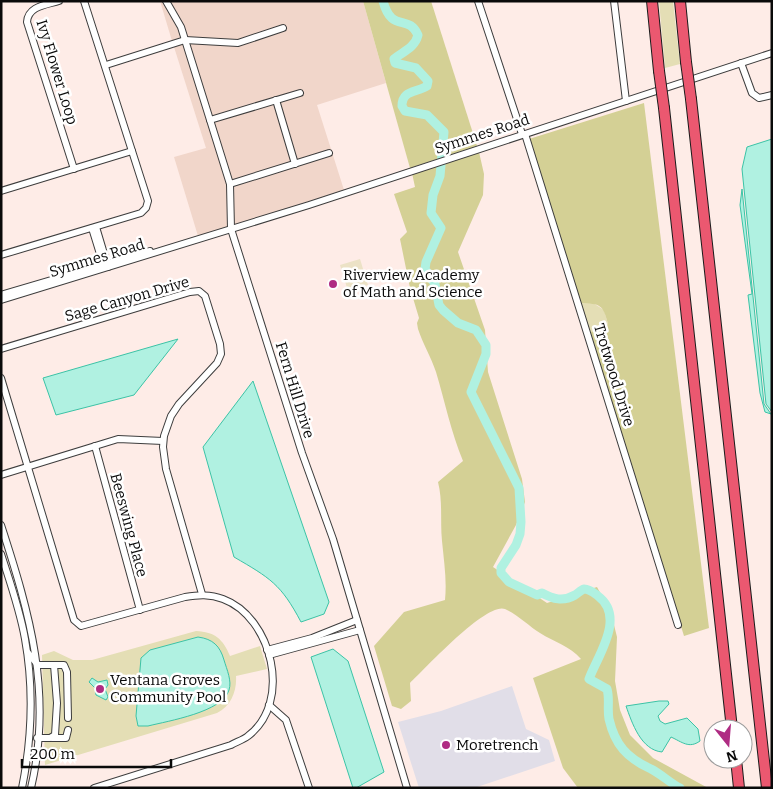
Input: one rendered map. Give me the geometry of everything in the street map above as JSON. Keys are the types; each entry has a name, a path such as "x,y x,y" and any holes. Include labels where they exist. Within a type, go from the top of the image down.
{"highway":[{"path":"652,1 731,719"},
{"path":"680,1 767,788"},
{"path":"737,769 739,788"}],"street":[{"name":"Ivy Flower Loop","path":"59,1 32,9 28,15 27,22 74,169"},
{"path":"1,255 141,213 146,208 148,200 84,1"},
{"name":"Fern Hill Drive","path":"166,1 181,27 230,184 232,229 357,620 407,788"},
{"name":"Trotwood Drive","path":"478,1 524,134 678,625"},
{"path":"614,1 626,100"},
{"path":"106,65 185,40 238,42 283,28"},
{"name":"Symmes Road","path":"1,295 232,229 772,53"},
{"path":"741,63 752,93 759,98 772,95"},
{"path":"210,120 300,93"},
{"path":"276,100 295,164"},
{"path":"1,191 132,151"},
{"path":"230,184 329,153"},
{"path":"94,227 106,266"},
{"name":"Symmes Road","path":"1,300 106,266"},
{"name":"Sage Canyon Drive","path":"1,349 190,292 202,292 210,309 221,354 217,363 175,410 165,430 163,441 166,469 202,594"},
{"path":"1,378 74,620 81,626 202,594 222,599 245,612 254,622 268,652 273,676 269,705 260,722 248,736 231,745 94,788"},
{"path":"1,475 118,439 163,441"},
{"name":"Beeswing Place","path":"95,446 140,610"},
{"path":"1,525 30,619 38,665 40,694 39,738 31,788"},
{"path":"1,554 19,613 26,647 30,683 30,740 22,788"},
{"path":"268,652 312,638 357,620"},
{"path":"268,652 360,630"},
{"path":"26,647 31,658 38,665 64,665 67,672 68,718"},
{"path":"52,738 55,735 57,703 54,665"},
{"path":"269,705 286,720 309,788"},
{"path":"30,740 66,738 68,730"}],"shaded area":[{"path":"160,1 163,1 171,13 182,38 172,41"},
{"path":"169,1 363,1 386,83 317,105 344,190 234,225 233,186 297,160 280,102 303,94 301,89 211,117 189,43 239,45 287,30 285,25 238,40 187,37 183,25"},
{"path":"363,1 431,1 477,146 410,168"},
{"path":"659,1 673,1 680,64 665,68"},
{"path":"183,44 227,184 228,195 229,227 198,236 174,157 206,148 174,47"},
{"path":"275,103 292,162 231,180 213,122"},
{"path":"644,103 709,628 684,636 590,332 600,332 608,324 606,317 600,306 581,303 529,139"},
{"path":"479,152 484,174 483,195 458,252 485,330 488,372 522,479 525,502 516,525 493,567 547,603 597,587 611,613 617,637 615,681 620,710 630,735 653,758 708,788 578,788 563,768 533,678 581,659 562,644 540,633 505,609 496,610 484,616 456,638 410,683 411,701 401,709 392,706 374,646 404,612 445,600 438,482 463,461 436,372 418,329 417,323 419,318 410,288 400,239 407,232 394,194 415,187 412,173"},
{"path":"360,259 368,285 348,291 340,265"},
{"path":"581,303 593,303 604,310 608,324 600,332 590,332"},
{"path":"196,631 208,633 218,638 230,656 260,646 267,669 236,676 232,697 226,706 217,713 45,765 42,655 54,651 73,660 92,660"},
{"path":"512,686 526,729 549,740 555,761 474,788 419,788 398,722 441,711"}],"water":[{"path":"772,139 772,412 766,404 742,169 747,147"},
{"path":"742,189 764,404 771,414 765,412 760,393 748,295 752,294 740,205"},
{"path":"178,339 134,395 56,415 43,378"},
{"path":"253,381 329,602 324,614 301,622 281,590 274,583 234,557 203,447"},
{"path":"198,637 212,641 222,655 230,683 225,698 206,710 194,714 148,726 138,726 136,716 141,658 150,650"},
{"path":"333,649 348,661 384,772 356,788 353,788 311,657"},
{"name":"Ventana Groves Community Pool","path":"92,678 98,682 107,680 108,685 105,689 108,697 106,700 96,695 95,688 89,682"},
{"path":"668,701 669,704 658,716 660,721 665,724 687,718 698,729 700,741 689,745 671,737 662,752 648,746 638,735 626,706"}],"waterway":[{"path":"383,1 391,17 410,25 418,35 414,43 394,59 395,63 416,68 428,81 427,86 407,94 404,97 402,106 405,111 427,115 444,132 440,176 433,195 431,213 441,228 426,262 425,269 435,284 439,305 443,310 458,323 476,330 486,345 486,354 471,392 519,488 520,534 516,545 501,568 501,573 509,582 537,595 542,593 562,599 571,597 586,589 598,596 606,605 610,614 610,625 603,648 589,679 607,689 609,719 615,736 623,750 635,760 680,788"}],"place":[{"name":"Riverview Academy of Math and Science","path":"333,284"},
{"name":"Ventana Groves Community Pool","path":"100,689"},
{"name":"Moretrench","path":"446,745"}]}
